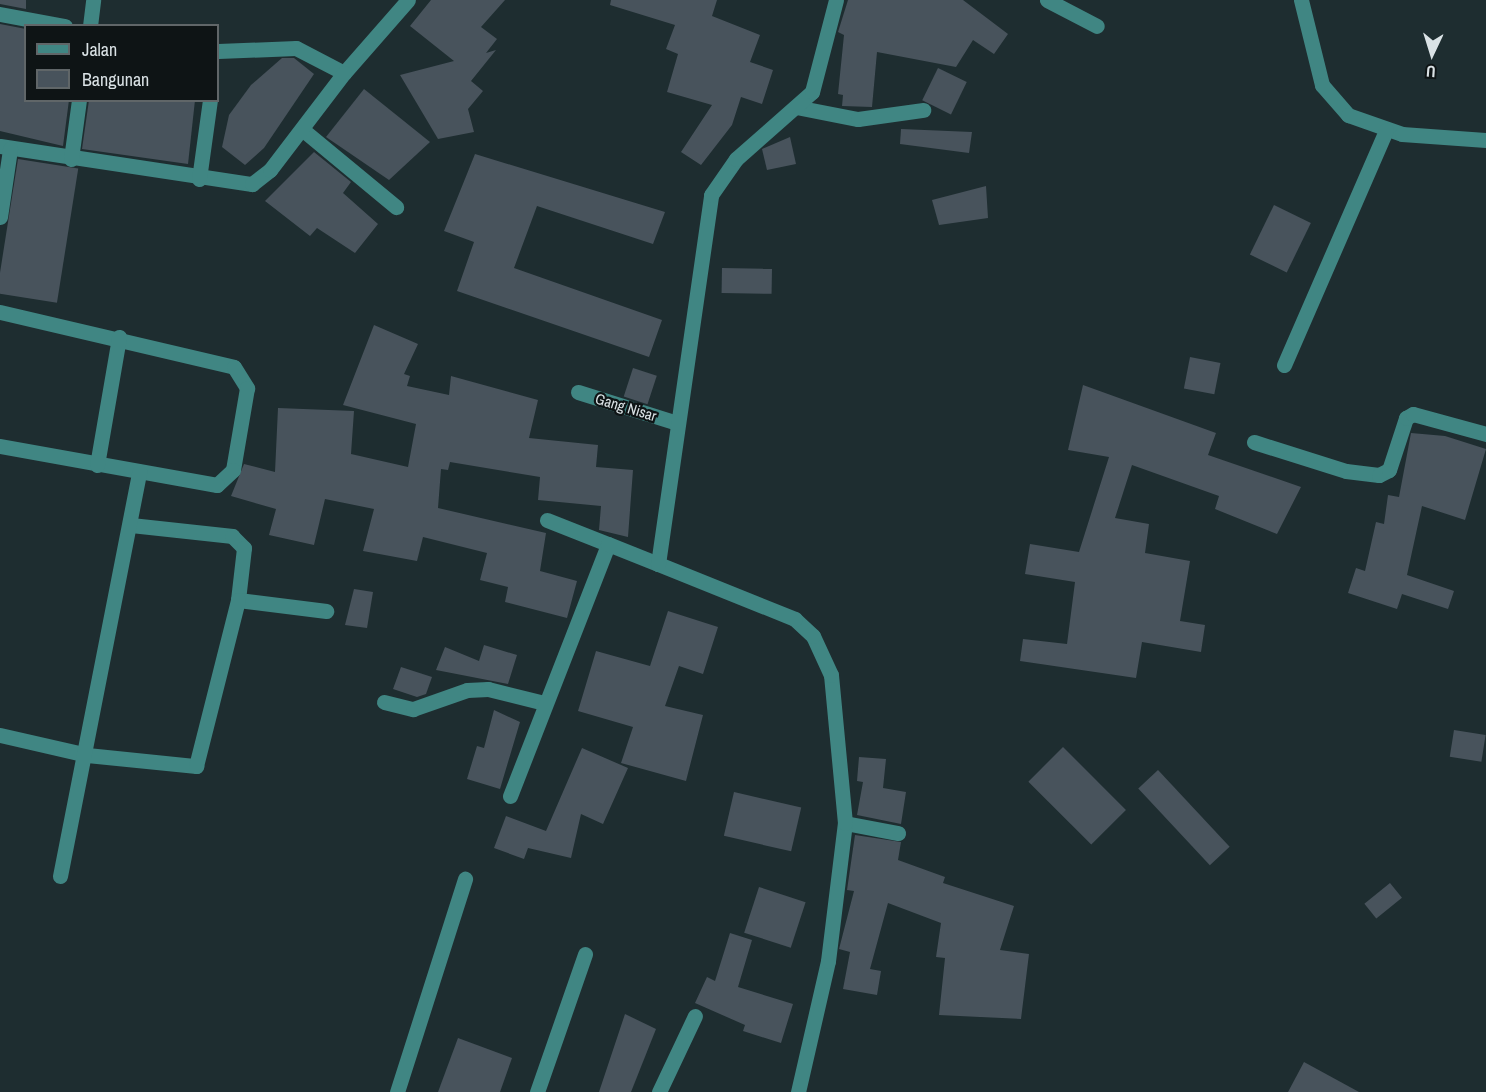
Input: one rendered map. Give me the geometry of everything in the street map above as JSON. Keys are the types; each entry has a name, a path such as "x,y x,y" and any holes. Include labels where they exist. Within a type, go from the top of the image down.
{"street":[{"path":"90,24 93,0"},
{"path":"0,217 5,148 199,179 252,184 303,130 344,73 408,0"},
{"path":"658,564 674,422 704,222 711,195 736,159 796,107 821,73 836,0"},
{"path":"1047,0 1096,26"},
{"path":"1301,0 1322,85 1348,115 1386,129 1445,140 1486,140"},
{"path":"0,14 54,24"},
{"path":"219,51 296,48 344,73"},
{"path":"71,159 79,102"},
{"path":"199,179 210,102"},
{"path":"796,107 858,119 923,110"},
{"path":"1284,365 1386,129"},
{"path":"303,130 396,207"},
{"path":"0,312 119,337 234,367 247,388 233,470 217,485 199,484 0,446"},
{"path":"97,465 119,337"},
{"name":"Gang Nisar","path":"578,392 674,422"},
{"path":"1254,442 1346,471 1379,475 1389,470 1406,418 1413,414 1486,434"},
{"path":"60,876 87,755 139,472"},
{"path":"547,520 795,619 813,636 831,675 845,823 828,961 798,1092"},
{"path":"0,735 87,755 196,766 238,600 245,555 241,542 219,534 131,525"},
{"path":"510,796 544,703 608,544"},
{"path":"238,600 326,611"},
{"path":"384,702 413,709 466,690 488,689 544,703"},
{"path":"845,823 898,833"},
{"path":"397,1092 465,879"},
{"path":"537,1092 585,954"},
{"path":"659,1092 695,1016"}],"building":[{"path":"0,0 26,0 26,9 0,4"},
{"path":"431,0 505,0 481,27 497,39 486,53 496,50 471,81 483,91 468,109 474,132 438,139 400,75 454,61 410,26"},
{"path":"611,0 717,0 712,16 760,35 750,62 773,70 762,104 741,97 732,125 701,165 681,152 712,105 667,92 678,54 666,49 675,25 610,5"},
{"path":"848,0 963,0 1008,34 994,54 973,40 956,67 877,52 872,107 842,106 843,95 838,94 844,35 838,32"},
{"path":"0,24 24,29 24,102 69,102 63,146 0,131"},
{"path":"282,58 294,58 314,74 264,148 245,165 222,147 229,115 251,85"},
{"path":"938,68 967,82 951,114 922,100"},
{"path":"364,89 430,142 389,180 326,137"},
{"path":"89,102 195,102 188,164 82,149"},
{"path":"901,129 972,132 969,153 900,144"},
{"path":"790,137 796,164 767,170 762,149"},
{"path":"314,152 351,182 343,193 378,224 355,253 317,228 310,236 265,201"},
{"path":"475,154 665,212 653,244 537,206 514,268 662,320 649,357 457,291 474,242 444,231"},
{"path":"18,159 78,169 57,303 0,294 0,273"},
{"path":"986,186 988,218 939,225 932,200"},
{"path":"1274,205 1311,223 1287,272 1250,254"},
{"path":"722,268 772,269 772,294 722,293"},
{"path":"374,325 418,344 404,374 410,376 407,386 449,395 451,376 538,400 529,438 598,445 596,467 633,470 628,537 599,530 601,506 538,500 540,477 450,462 448,470 441,469 438,508 546,533 540,571 577,581 567,618 505,602 508,587 480,580 487,553 423,537 417,561 363,551 374,509 325,499 314,545 269,535 276,509 231,496 244,464 275,472 278,408 354,411 351,454 408,467 416,424 343,405"},
{"path":"1190,357 1220,363 1214,394 1184,388"},
{"path":"633,368 657,376 648,404 624,397"},
{"path":"1083,385 1216,433 1208,455 1301,487 1277,534 1215,509 1219,496 1132,465 1115,518 1149,524 1145,553 1190,561 1180,621 1205,625 1201,652 1142,642 1136,678 1020,661 1023,639 1067,644 1075,582 1025,574 1030,544 1079,552 1109,457 1068,450"},
{"path":"1411,433 1445,436 1486,449 1465,520 1422,506 1407,575 1454,591 1448,609 1402,594 1397,609 1348,593 1356,568 1365,571 1376,522 1384,524 1388,495 1399,497"},
{"path":"354,589 373,592 367,628 345,625"},
{"path":"668,611 718,627 703,674 679,666 665,706 703,715 686,781 621,763 633,727 578,711 596,651 650,666"},
{"path":"484,645 517,655 508,684 436,670 445,647 479,661"},
{"path":"401,667 432,677 426,694 417,697 393,689"},
{"path":"494,710 520,722 500,789 467,779 477,746 484,748"},
{"path":"1454,730 1486,735 1481,762 1450,757"},
{"path":"1063,747 1126,810 1091,845 1028,782"},
{"path":"582,748 628,768 603,824 581,814 571,858 528,848 524,859 494,848 506,816 546,831"},
{"path":"859,757 886,759 883,788 906,792 901,824 857,815 863,782 857,781"},
{"path":"1158,770 1230,847 1210,865 1138,788"},
{"path":"734,792 801,808 791,851 724,836"},
{"path":"855,835 901,842 898,860 945,877 943,883 1014,906 1000,950 1029,954 1021,1019 939,1015 945,958 936,957 941,923 888,903 870,969 881,971 877,995 843,989 850,952 839,949 854,891 847,890"},
{"path":"1390,883 1402,898 1376,919 1364,904"},
{"path":"759,887 806,902 791,948 744,933"},
{"path":"730,933 752,940 738,987 793,1004 781,1043 743,1031 745,1025 695,1003 707,977 715,981"},
{"path":"625,1014 656,1029 631,1092 599,1092"},
{"path":"458,1038 512,1058 500,1092 438,1092"},
{"path":"1304,1062 1359,1092 1288,1092"}]}
